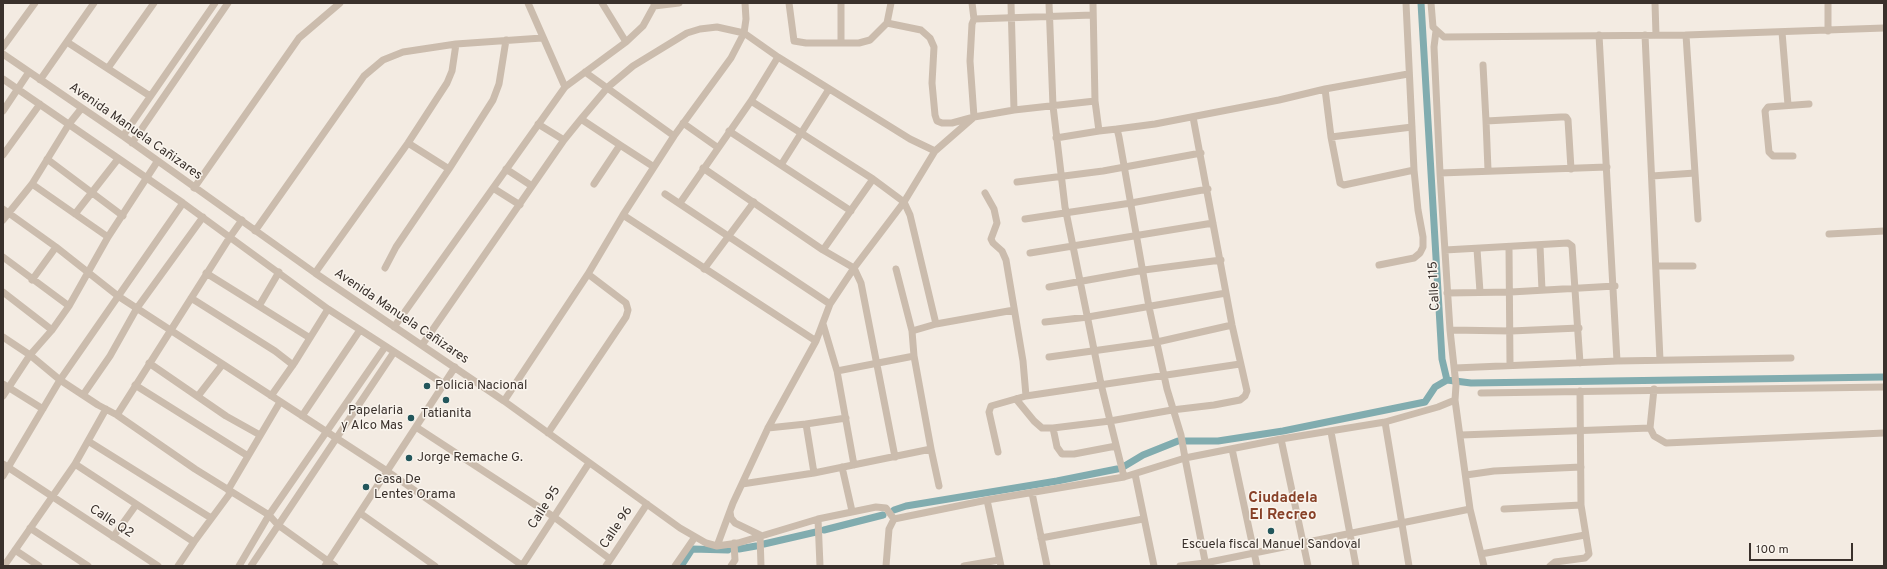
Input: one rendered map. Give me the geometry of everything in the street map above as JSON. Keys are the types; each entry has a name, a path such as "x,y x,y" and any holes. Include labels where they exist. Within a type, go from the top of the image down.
{"street":[{"path":"3,47 35,3"},
{"path":"40,80 94,3"},
{"path":"108,68 154,3"},
{"path":"123,136 215,3"},
{"path":"194,188 299,38 340,3"},
{"path":"528,3 542,38 565,87"},
{"path":"602,3 626,42"},
{"path":"394,327 565,87 626,42 643,26 654,5 679,3"},
{"path":"504,401 588,274 623,215 674,136 730,58 744,33 746,19 745,3"},
{"path":"789,3 792,35 794,41 806,43 859,43 870,40 887,23 891,3"},
{"path":"841,3 841,43"},
{"path":"972,3 974,20 972,24 970,60 974,117"},
{"path":"1011,3 1014,110"},
{"path":"1049,3 1052,106 1066,212 1101,384 1124,477"},
{"path":"1093,3 1096,101 1099,131"},
{"path":"1379,265 1409,259 1420,253 1423,237 1418,210 1414,170 1408,74 1406,3"},
{"name":"Calle 115","path":"1431,3 1432,23 1436,31 1434,47 1440,173 1447,293 1456,385 1455,400 1470,509 1484,566"},
{"path":"1655,3 1656,35"},
{"path":"1828,3 1828,31"},
{"path":"132,142 224,4"},
{"path":"974,20 1093,15"},
{"path":"887,23 920,30 927,35 932,42 934,57 932,84 937,121 942,123 952,123 974,117 1014,110 1096,101"},
{"path":"422,346 564,140 608,87 633,66 687,33 700,28 717,27 744,33 778,57 829,89 910,139 935,152"},
{"path":"1436,31 1444,37 1686,35 1884,28"},
{"path":"1782,32 1788,105"},
{"path":"1599,35 1617,361"},
{"path":"1646,35 1660,360"},
{"path":"1686,35 1698,219"},
{"path":"255,231 364,76 383,60 403,52 456,44 542,38"},
{"path":"385,268 396,247 449,170 493,100 499,84 506,40"},
{"path":"67,42 150,96"},
{"path":"315,273 408,143 448,82 452,71 456,44"},
{"name":"Avenida Manuela Cañizares","path":"3,54 80,111 132,142 156,165 194,188 241,223 255,231 504,401 680,528 706,543 717,546"},
{"path":"680,203 750,101 778,57"},
{"path":"1483,65 1488,170"},
{"path":"3,111 29,72"},
{"path":"585,72 608,87 674,136"},
{"path":"1056,138 1193,116 1408,74"},
{"path":"3,79 70,122 118,159 147,177 231,235 328,309 444,384"},
{"path":"781,165 802,134 829,89"},
{"path":"1325,89 1338,180 1344,185 1414,170"},
{"path":"750,101 873,179 904,202 910,215 936,324"},
{"path":"3,155 40,104"},
{"path":"1793,156 1773,156 1769,152 1764,116 1768,107 1809,104"},
{"path":"3,220 6,210 32,184 70,122 80,111"},
{"path":"1016,399 1038,425 1042,428 1053,428 1110,421 1243,399 1247,391 1232,325 1208,189 1193,116"},
{"path":"717,546 742,484 768,428 816,341 830,304 854,268 904,202 935,152 974,117"},
{"path":"1486,121 1566,117 1568,120 1571,169"},
{"path":"581,119 654,167"},
{"path":"684,123 717,147"},
{"path":"538,124 564,140"},
{"path":"1331,137 1412,127"},
{"path":"1117,129 1126,167 1149,307 1172,410 1180,435 1206,565"},
{"path":"729,131 851,211"},
{"path":"408,143 449,170"},
{"path":"594,184 620,145"},
{"path":"1017,182 1126,167 1201,153"},
{"path":"47,159 92,191 123,216"},
{"path":"75,214 118,159"},
{"path":"3,396 6,386 52,330 69,306 108,237 156,165"},
{"path":"1440,173 1488,170 1571,169 1607,166"},
{"path":"703,168 823,250 854,268 861,283 895,457"},
{"path":"506,169 532,186"},
{"path":"1652,176 1695,173"},
{"path":"823,250 873,179"},
{"path":"32,184 108,237"},
{"path":"493,188 520,205"},
{"path":"1025,219 1131,203 1208,189"},
{"path":"985,193 994,209 997,223 991,239 993,243 1002,251 1006,260 1023,361 1026,396"},
{"path":"665,194 830,304"},
{"path":"704,269 754,202"},
{"path":"3,476 6,466 60,380 183,203"},
{"path":"6,210 118,296 387,471 523,566"},
{"path":"623,215 816,341"},
{"path":"84,395 110,356 137,308 203,217"},
{"path":"117,414 206,273 231,235 241,223"},
{"path":"1030,253 1213,223"},
{"path":"1829,234 1884,230"},
{"path":"1445,250 1568,244 1572,246 1580,363"},
{"path":"1540,246 1542,290"},
{"path":"32,280 56,247"},
{"path":"1476,248 1480,292"},
{"path":"1509,248 1511,292 1510,365"},
{"path":"3,257 69,306"},
{"path":"1049,287 1144,270 1221,260"},
{"path":"1656,266 1693,266"},
{"path":"896,269 912,331 914,356 939,486"},
{"path":"259,306 279,272"},
{"path":"206,273 310,338"},
{"path":"548,434 626,318 628,310 626,304 588,274"},
{"path":"1447,293 1511,292 1614,286"},
{"path":"3,292 52,330"},
{"path":"1045,322 1088,317 1226,293"},
{"path":"191,298 275,351 293,365"},
{"path":"271,396 293,365 328,309"},
{"path":"912,331 936,324 1014,310"},
{"path":"823,324 837,371 854,465"},
{"path":"1049,357 1095,352 1157,342 1232,325"},
{"path":"1450,330 1511,331 1578,328"},
{"path":"302,416 360,330"},
{"path":"3,337 30,355 60,380 106,409 117,414 195,469 269,516 326,564 335,566"},
{"path":"238,566 269,516 326,431 386,346"},
{"path":"251,566 394,352"},
{"path":"837,371 876,362 914,356"},
{"path":"1455,371 1510,365 1617,361 1791,358"},
{"path":"149,364 226,416 260,435"},
{"path":"998,452 989,412 991,406 1026,396 1240,364"},
{"path":"198,396 222,365"},
{"path":"326,564 455,368"},
{"path":"135,385 248,456"},
{"path":"6,386 43,409"},
{"path":"1481,393 1654,389 1786,389 1884,386"},
{"path":"1654,389 1650,428 1654,436 1666,443 1884,433"},
{"path":"1550,566 1555,562 1588,556 1590,554 1581,505 1580,391"},
{"path":"893,517 1124,477 1185,458 1281,439 1385,422 1438,407 1455,400"},
{"path":"178,566 229,491 280,402"},
{"path":"4,566 75,464 106,409"},
{"path":"768,428 846,418"},
{"path":"1385,422 1409,566"},
{"path":"806,424 814,473"},
{"path":"416,427 554,516 610,559"},
{"path":"1053,428 1057,447 1062,454 1074,454 1116,446"},
{"path":"1461,435 1580,429 1650,428"},
{"path":"1331,432 1356,566"},
{"path":"1281,439 1308,566"},
{"path":"88,441 211,518"},
{"path":"742,484 814,473 931,449"},
{"path":"1232,449 1257,566"},
{"name":"Calle 95","path":"523,566 589,463"},
{"path":"75,464 194,542"},
{"name":"Calle Q2","path":"6,466 158,566"},
{"path":"842,467 852,511"},
{"path":"1466,475 1494,471 1581,467"},
{"path":"1135,474 1143,519 1154,566"},
{"path":"1032,493 1047,566"},
{"path":"964,566 1000,563 987,500"},
{"name":"Calle 96","path":"606,566 648,504"},
{"path":"113,537 136,505"},
{"path":"1504,509 1581,505"},
{"path":"717,546 734,543 852,511 882,507 886,508 893,517"},
{"path":"1180,566 1206,565 1255,553 1470,509"},
{"path":"730,512 730,518 739,526 760,535"},
{"path":"360,513 435,566"},
{"path":"886,566 889,529 893,517"},
{"path":"818,519 820,566"},
{"path":"1041,538 1143,519"},
{"path":"30,528 88,566"},
{"path":"1481,554 1586,534"},
{"path":"760,535 761,566"},
{"path":"675,566 695,537"},
{"path":"732,566 735,560 734,543"},
{"path":"15,550 39,566"}],"waterway":[{"path":"1421,3 1442,359 1447,380 1471,383 1884,377"},
{"path":"1185,441 1218,441 1283,431 1425,402 1435,387 1447,380"},
{"path":"1123,467 1143,455 1178,441"},
{"path":"894,510 906,506 1057,481 1117,469"},
{"path":"824,530 883,515"},
{"path":"764,544 816,532"},
{"path":"739,549 756,546"},
{"path":"681,566 692,549 728,550"}],"place":[{"name":"Policia Nacional","path":"427,386"},
{"name":"Tatianita","path":"446,400"},
{"name":"Papelaria y Alco Mas","path":"411,418"},
{"name":"Jorge Remache G.","path":"409,458"},
{"name":"Casa De Lentes Orama","path":"366,487"},
{"name":"Escuela fiscal Manuel Sandoval","path":"1271,531"}],"district":[{"name":"Ciudadela El Recreo","path":"1283,508"}]}
